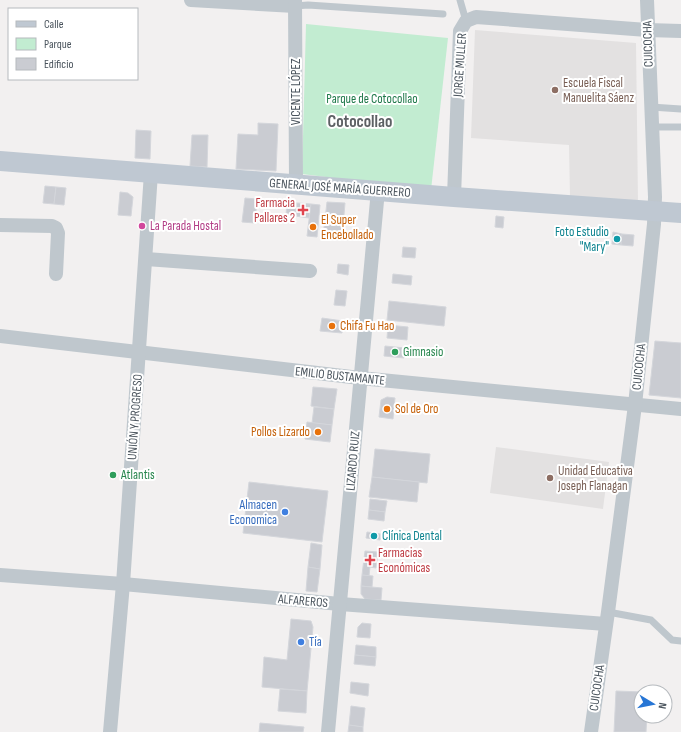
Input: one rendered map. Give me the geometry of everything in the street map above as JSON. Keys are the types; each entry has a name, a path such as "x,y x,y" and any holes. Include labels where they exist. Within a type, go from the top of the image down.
{"street":[{"path":"191,0 295,3"},
{"name":"CUICOCHA","path":"591,732 635,405 655,212 647,0"},
{"name":"VICENTE LÓPEZ","path":"295,3 296,184"},
{"name":"JORGE MULLER","path":"454,197 460,31 466,21 476,17 648,30 681,31"},
{"name":"GENERAL JOSÉ MARÍA GUERRERO","path":"0,161 454,197 655,212 681,212"},
{"name":"UNIÓN Y PROGRESO","path":"110,732 123,584 151,173"},
{"name":"LIZARDO RUIZ","path":"328,732 378,190"},
{"path":"0,225 52,226 56,228 58,233 56,274"},
{"path":"146,260 310,271"},
{"name":"EMILIO BUSTAMANTE","path":"0,336 360,378 635,405 681,408"},
{"name":"ALFAREROS","path":"0,575 123,584 340,604 607,618"}],"lane":[{"path":"460,0 466,21"},
{"path":"295,3 443,14"},
{"path":"651,107 681,109"},
{"path":"652,127 681,128"},
{"path":"607,618 650,620 672,640 681,641"}],"shaded area":[{"name":"Escuela Fiscal Manuelita Sáenz","path":"475,30 636,43 638,203 570,197 569,145 471,138"},
{"name":"Unidad Educativa Joseph Flanagan","path":"496,447 609,462 603,509 490,493"}],"green space":[{"name":"Parque de Cotocollao","path":"306,24 448,38 431,190 302,174"}],"building":[{"path":"258,123 278,124 276,171 236,169 238,134 258,135"},
{"path":"136,130 151,131 150,159 135,158"},
{"path":"192,135 208,135 207,167 190,166"},
{"path":"45,186 56,187 54,204 43,203"},
{"path":"56,187 66,188 64,205 54,204"},
{"path":"120,192 128,193 133,197 131,216 118,215"},
{"path":"245,198 257,199 255,223 242,222"},
{"path":"287,202 297,203 295,216 286,215"},
{"path":"327,202 345,203 342,238 323,236"},
{"name":"Farmacia Pallares 2","path":"297,203 311,204 309,218 295,216"},
{"name":"El Super Encebollado","path":"311,204 320,205 317,237 307,236"},
{"path":"496,216 504,217 503,228 495,227"},
{"name":"Foto Estudio \"Mary\"","path":"613,232 622,234 621,245 612,244"},
{"path":"622,234 634,235 633,246 621,245"},
{"path":"403,247 416,248 415,258 402,257"},
{"path":"338,264 349,265 348,275 337,273"},
{"path":"393,274 412,276 411,285 392,283"},
{"path":"336,290 347,291 345,306 334,305"},
{"path":"389,301 446,307 444,326 387,320"},
{"name":"Chifa Fu Hao","path":"322,318 343,321 342,333 320,331"},
{"path":"388,325 408,327 407,340 387,338"},
{"path":"655,341 681,343 681,398 649,395"},
{"name":"Gimnasio","path":"385,346 405,348 404,358 384,356"},
{"path":"313,387 337,389 334,409 311,406"},
{"name":"Sol de Oro","path":"387,397 395,398 393,419 379,417 381,400"},
{"path":"314,407 334,409 332,425 312,423"},
{"name":"Pollos Lizardo","path":"307,422 332,425 330,442 305,439"},
{"path":"375,449 430,454 427,483 372,477"},
{"path":"372,477 419,482 417,502 369,497"},
{"name":"Almacen Economica","path":"249,482 328,491 322,542 243,533"},
{"path":"370,499 387,501 385,512 369,510"},
{"path":"369,510 385,512 384,521 368,519"},
{"name":"Clínica Dental","path":"367,532 381,534 380,540 366,538"},
{"path":"311,543 322,545 320,569 308,567"},
{"name":"Farmacias Económicas","path":"365,551 378,552 376,568 370,567 369,576 362,575"},
{"path":"308,567 320,569 317,592 306,591"},
{"path":"362,575 373,576 372,587 361,586"},
{"path":"361,586 382,588 381,600 365,599 361,594"},
{"name":"Tía","path":"291,619 311,621 313,627 307,691 262,687 264,657 287,660"},
{"path":"362,623 371,624 370,638 357,637 358,627"},
{"path":"356,645 376,647 376,657 355,655"},
{"path":"355,655 376,657 375,666 354,664"},
{"path":"351,682 369,684 368,696 350,693"},
{"path":"280,689 307,691 306,713 278,711"},
{"path":"616,691 633,692 633,724 646,724 646,732 614,732"},
{"path":"351,706 365,708 363,727 349,725"},
{"path":"260,723 304,727 303,732 259,732"},
{"path":"349,725 363,727 363,732 348,732"}],"place":[{"name":"Escuela Fiscal Manuelita Sáenz","path":"555,90"},
{"name":"Farmacia Pallares 2","path":"303,210"},
{"name":"La Parada Hostal","path":"142,226"},
{"name":"El Super Encebollado","path":"313,227"},
{"name":"Foto Estudio \"Mary\"","path":"617,239"},
{"name":"Chifa Fu Hao","path":"332,326"},
{"name":"Gimnasio","path":"395,352"},
{"name":"Sol de Oro","path":"387,409"},
{"name":"Pollos Lizardo","path":"318,432"},
{"name":"Atlantis","path":"113,475"},
{"name":"Unidad Educativa Joseph Flanagan","path":"550,478"},
{"name":"Almacen Economica","path":"285,512"},
{"name":"Clínica Dental","path":"374,536"},
{"name":"Farmacias Económicas","path":"370,560"},
{"name":"Tía","path":"301,642"}],"district":[{"name":"Cotocollao","path":"360,122"}]}
